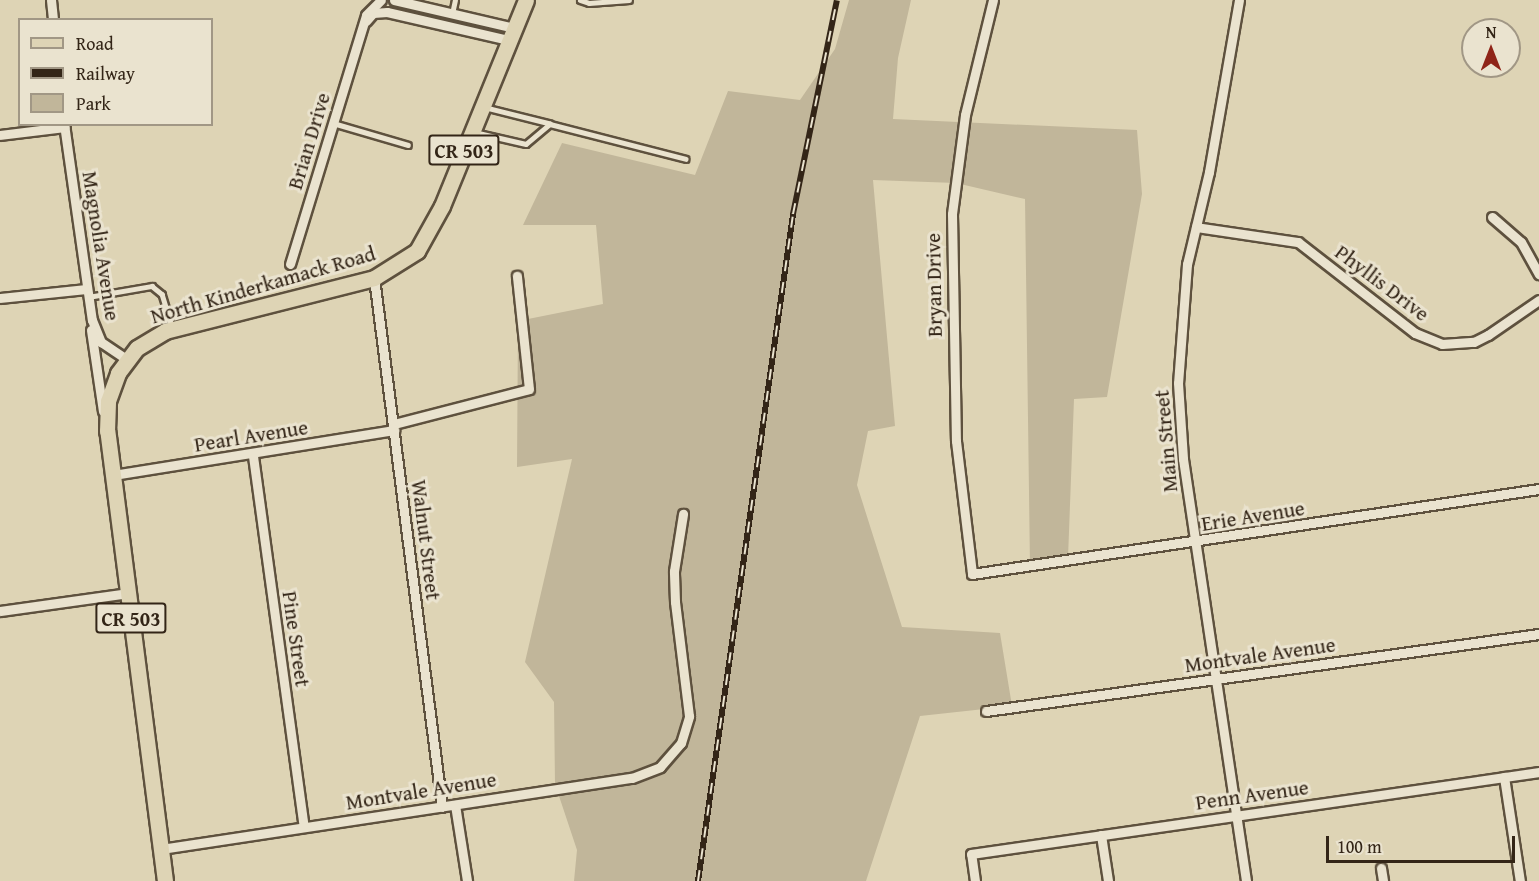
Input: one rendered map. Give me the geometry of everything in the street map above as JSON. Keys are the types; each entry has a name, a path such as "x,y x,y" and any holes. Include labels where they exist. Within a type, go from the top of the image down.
{"main road":[{"name":"North Kinderkamack Road","path":"165,881 107,431 108,401 126,359 149,339 172,329 374,278 406,261 427,238 526,0"}],"street":[{"path":"51,0 53,18"},
{"name":"Brian Drive","path":"290,264 362,28 371,7 381,0"},
{"path":"394,0 452,14 511,34"},
{"name":"Bryan Drive","path":"972,574 956,441 952,214 965,115 993,0"},
{"name":"Main Street","path":"1239,0 1180,324 1178,383 1183,459 1246,881"},
{"path":"362,28 373,14 387,12 511,34"},
{"path":"0,135 65,126"},
{"name":"Magnolia Avenue","path":"65,126 88,296 101,342 126,359"},
{"path":"1492,217 1521,242 1539,274"},
{"name":"Phyllis Drive","path":"1196,227 1298,242 1415,333 1442,344 1474,342 1539,300"},
{"name":"Pearl Avenue","path":"113,475 253,456 394,427 529,389 517,276"},
{"name":"Walnut Street","path":"374,278 442,807"},
{"path":"0,298 88,296 96,378 107,431"},
{"name":"Pine Street","path":"253,456 304,827"},
{"name":"Erie Avenue","path":"972,574 1196,543 1539,489"},
{"name":"Montvale Avenue","path":"161,849 640,776 660,767 677,750 689,716 675,602 674,571 683,514"},
{"path":"0,611 128,593"},
{"name":"Montvale Avenue","path":"986,711 1539,634"},
{"name":"Penn Avenue","path":"975,881 971,854 1539,772"},
{"path":"1504,777 1520,881"},
{"path":"455,804 467,881"},
{"path":"1101,835 1108,881"},
{"path":"1381,868 1383,881"}],"lane":[{"path":"452,14 455,0"},
{"path":"580,0 588,3 629,0"},
{"path":"481,106 686,159"},
{"path":"333,123 408,145"},
{"path":"471,132 526,144 550,124"},
{"path":"88,296 152,286 162,294 172,329"}],"green space":[{"path":"849,0 911,0 898,58 893,119 1137,130 1142,194 1107,397 1074,399 1068,558 1030,566 1025,199 956,183 873,180 895,426 868,431 857,485 902,627 1000,633 1012,706 920,716 866,881 574,881 577,850 555,784 554,702 525,662 572,459 517,467 518,321 603,304 596,225 523,225 562,143 695,175 728,91 800,100 835,49"}],"railway":[{"path":"698,881 793,214 837,0"}]}
